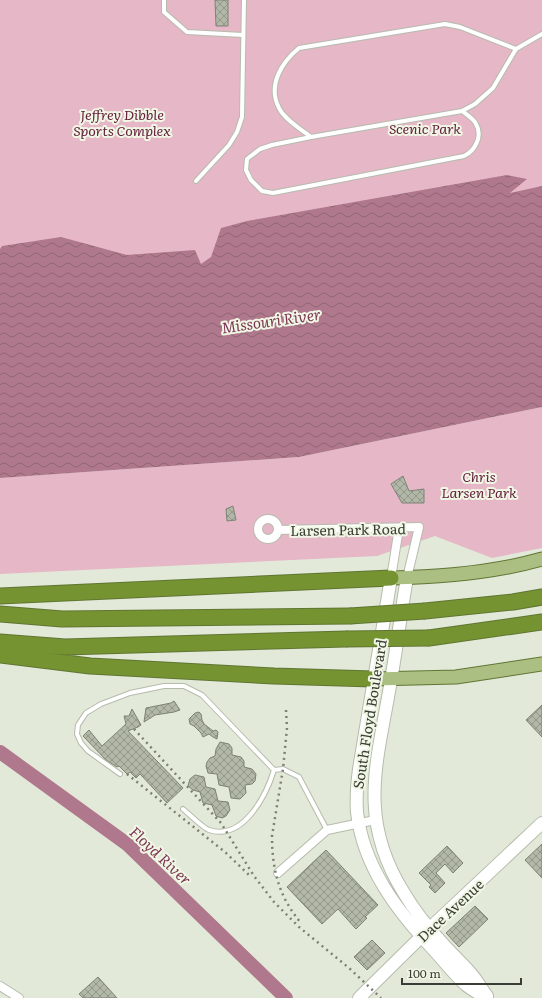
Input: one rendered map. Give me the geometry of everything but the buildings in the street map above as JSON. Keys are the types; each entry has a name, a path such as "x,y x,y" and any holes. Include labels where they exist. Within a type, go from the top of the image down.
{"highway":[{"path":"0,596 391,578"},
{"path":"0,614 62,619 350,616 425,611 506,603 542,597"},
{"path":"0,642 65,647 428,638 542,622"},
{"path":"509,627 542,630"},
{"path":"0,655 90,666 274,676 373,679"}],"main road":[{"path":"391,578 444,576 479,572 542,559"},
{"name":"South Floyd Boulevard","path":"391,578 358,770 356,794 359,823 368,855 398,909 474,976 487,998"},
{"name":"South Floyd Boulevard","path":"407,578 376,760 374,786 375,820 382,849 390,870 411,904 425,933"},
{"path":"373,679 456,677 542,664"},
{"name":"Dace Avenue","path":"359,998 425,933 542,823"}],"street":[{"name":"South Floyd Boulevard","path":"391,578 398,528"},
{"name":"Larsen Park Road","path":"278,530 418,528"},
{"name":"South Floyd Boulevard","path":"407,578 418,528"},
{"path":"278,873 327,830 375,820"},
{"path":"0,986 19,998"}],"lane":[{"path":"164,0 164,12 187,32 243,36"},
{"path":"196,181 229,144 237,132 242,117 244,0"},
{"path":"311,137 289,120 279,109 275,97 275,83 281,66 288,56 299,48 445,24 460,27 516,49"},
{"path":"462,111 476,123 479,134 476,145 471,153 464,156 273,193 262,191 251,180 246,170 247,159 260,149 272,145 462,111 475,104 493,88 516,49 542,34"},
{"path":"120,774 88,751 81,744 77,734 78,725 86,713 101,704 130,693 164,686 184,686 202,695 274,770"},
{"path":"274,770 283,769 298,776 327,830"},
{"path":"183,809 208,830 227,832 243,822 252,813 270,784 274,770"}],"green space":[{"path":"0,0 542,0 542,216 230,266 0,289"},
{"name":"Chris Larsen Park","path":"542,407 542,548 492,558 435,536 377,556 0,574 0,478 299,457"}],"water":[{"name":"Missouri River","path":"507,175 527,179 510,193 542,186 542,407 299,457 0,478 0,249 2,246 61,237 127,255 195,250 201,264 211,257 221,228 247,221"}],"waterway":[{"name":"Floyd River","path":"0,752 127,844 286,998"}],"railway":[{"path":"286,710 287,728 283,769 272,836 272,848 275,872 282,893 293,913 301,923"},
{"path":"134,729 221,823 254,876 274,902 299,927 349,968 381,998"},
{"path":"127,774 225,852 249,875"}],"park label":[{"name":"Jeffrey Dibble Sports Complex","path":"122,122"},
{"name":"Scenic Park","path":"425,128"}]}
